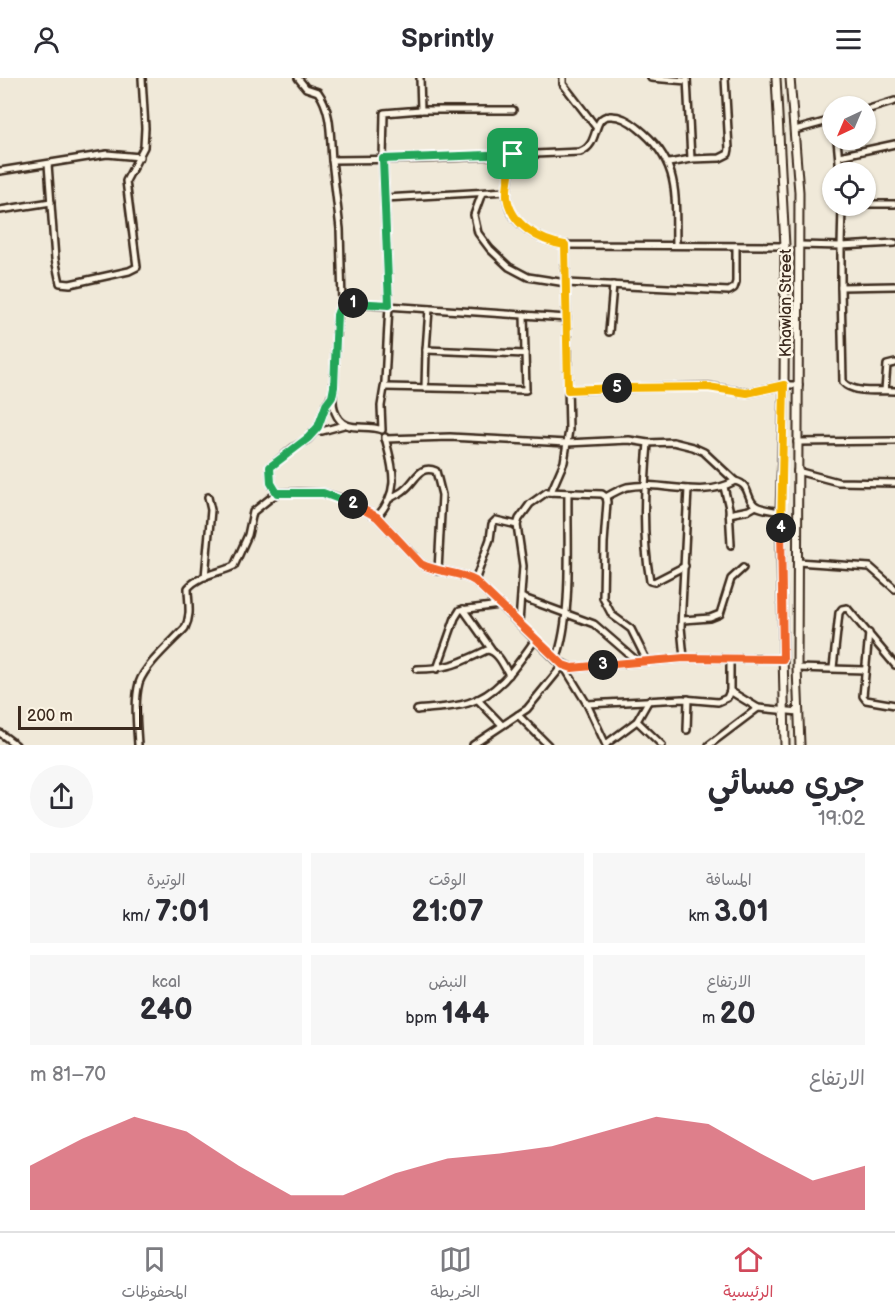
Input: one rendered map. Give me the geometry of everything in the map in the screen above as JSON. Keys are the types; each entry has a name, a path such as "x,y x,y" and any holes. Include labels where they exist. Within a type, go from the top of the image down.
{"main road":[{"name":"Khawlan Street","path":"776,78 785,246 780,512 785,745"},
{"name":"Khawlan Street","path":"790,78 799,192 797,668 800,745"}],"street":[{"path":"48,164 55,259 60,283 70,284 129,271 137,267 126,181 144,147 142,78"},
{"path":"298,78 306,88 318,92 326,106 329,119 340,229 342,302 337,315 332,397 336,415 344,424 354,428 374,427 382,430"},
{"path":"420,78 421,110"},
{"path":"563,78 563,84 596,127"},
{"path":"651,78 687,79 691,159"},
{"path":"669,163 691,159 720,158 728,154 725,78"},
{"path":"876,107 895,101"},
{"path":"377,517 388,506 394,480 382,430 381,406 385,387 389,305 383,159 384,112 513,110"},
{"path":"332,160 580,152 587,150 591,144 601,119 608,116 627,119 650,137 669,163 674,190 676,245"},
{"path":"795,130 822,123"},
{"path":"838,156 895,144"},
{"path":"838,150 839,162"},
{"path":"0,171 107,154 140,157"},
{"path":"513,154 507,191 511,212 539,238 548,242 565,245 785,246"},
{"path":"385,198 507,191"},
{"path":"482,193 474,215 475,226 490,249 518,273 528,278 566,283 729,291 734,288 736,282 736,246"},
{"path":"0,210 51,202"},
{"path":"876,204 895,204"},
{"path":"842,216 843,382 854,389 895,391"},
{"path":"799,245 841,246 895,243"},
{"path":"551,492 564,462 567,443 565,245"},
{"path":"609,332 613,285"},
{"path":"841,287 895,286"},
{"path":"342,302 567,318"},
{"path":"425,388 429,309"},
{"path":"385,387 526,390 524,315"},
{"path":"426,350 525,354"},
{"path":"885,390 887,365 895,363"},
{"path":"568,390 708,387 747,393 784,385 799,385"},
{"path":"277,493 271,483 270,467 293,448 305,442 320,423 326,405 332,397"},
{"path":"315,430 322,431 344,424"},
{"path":"385,439 450,437 567,443 629,440 648,443 673,442 693,447 704,453 735,481 746,486 756,506 780,512"},
{"path":"797,442 895,441"},
{"path":"648,443 644,487 645,544 650,581 654,582 685,566"},
{"path":"391,498 404,490 418,473 429,468 436,471 442,495 438,571"},
{"path":"797,471 838,482 895,483"},
{"path":"606,497 629,487 688,489 724,487 735,481"},
{"path":"724,487 731,545"},
{"path":"684,658 682,635 688,489"},
{"path":"519,623 523,566 517,525 530,504 538,497 551,492 602,494 608,502 605,523 603,598 612,615 631,628 647,661"},
{"path":"556,660 561,647 566,613 568,492"},
{"path":"138,745 140,682 146,671 185,628 190,614 188,588 192,583 234,566 248,536 253,512 277,493 323,493 340,498 377,517 421,564 438,571 467,576 475,581 556,660 572,668 684,658 783,659"},
{"path":"205,577 211,510 208,496"},
{"path":"729,514 749,510 756,506"},
{"path":"475,581 492,524 496,520 501,520 517,525"},
{"path":"797,562 870,567 895,589"},
{"path":"683,620 711,618 720,614 731,579 743,568"},
{"path":"521,597 594,624 638,662"},
{"path":"437,669 455,618 463,609 500,605"},
{"path":"833,668 839,613 842,609 847,608 894,663"},
{"path":"463,609 509,675"},
{"path":"868,633 864,698 895,705"},
{"path":"417,710 452,706 486,695 509,675 536,640"},
{"path":"417,669 452,666 487,650 492,651"},
{"path":"587,704 688,699 718,702 727,698 730,691 730,659"},
{"path":"563,665 587,704 606,745 637,721 649,700"},
{"path":"473,745 527,709 563,665"},
{"path":"797,668 865,670"},
{"path":"730,691 758,708 799,712"},
{"path":"477,699 502,725"},
{"path":"687,730 688,699"},
{"path":"709,745 758,708"},
{"path":"518,715 548,745"},
{"path":"637,721 662,745"},
{"path":"0,733 16,745"}],"route":[{"path":"513,154 507,191 511,212 539,238 565,245 568,390 708,387 747,393 784,385 780,512 783,659 684,658 572,668 563,665 475,581 467,576 429,569 421,564 377,517 340,498 323,493 277,493 273,489 270,467 277,460 285,457 293,448 305,442 318,427 326,405 332,397 337,315 342,302 389,305 383,159 513,154"}]}
